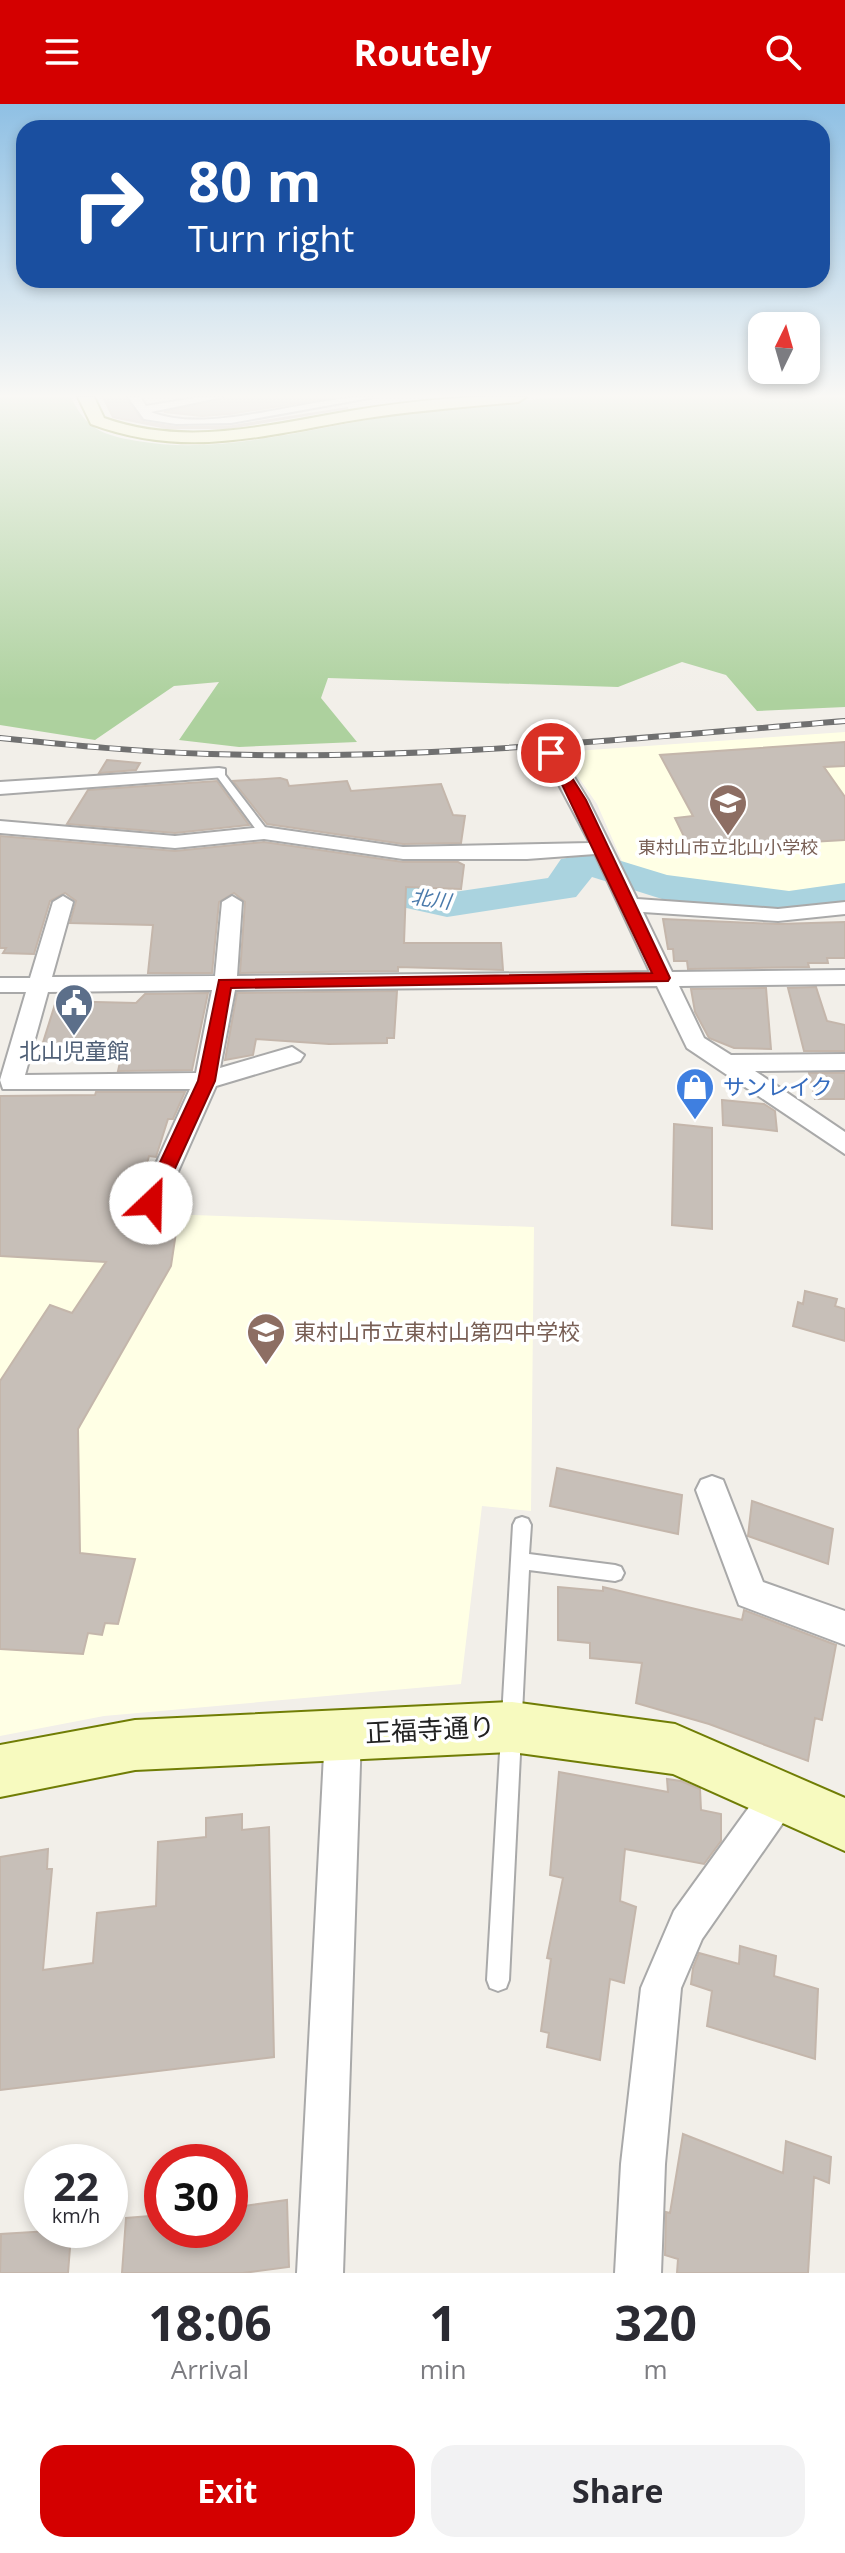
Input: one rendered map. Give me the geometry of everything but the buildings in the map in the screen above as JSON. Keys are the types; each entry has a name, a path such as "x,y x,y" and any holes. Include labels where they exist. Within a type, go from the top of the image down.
{"street":[{"path":"551,753 605,854 695,1043 805,1114 845,1145"},
{"path":"0,788 219,773"},
{"path":"0,827 175,842 264,833 403,853 605,854"},
{"path":"626,899 778,915 845,908"},
{"path":"63,902 41,985 5,1083 206,1081 292,1055"},
{"path":"151,1203 206,1081 225,983 232,902"},
{"path":"0,985 845,977"},
{"path":"724,1063 845,1062"},
{"path":"712,1490 751,1594 845,1628"},
{"name":"正福寺通り","path":"0,1771 135,1745 512,1727 675,1749 845,1825"},
{"path":"320,2273 343,1735"},
{"path":"638,2273 643,2164 661,1988 688,1925 781,1794"}],"lane":[{"path":"219,773 264,833"},
{"path":"498,1980 522,1525"},
{"path":"520,1561 615,1573"}],"shaded area":[{"name":"東村山市立北山小学校","path":"845,732 845,889 788,897 665,883 626,870 597,804 561,752"},
{"name":"東村山市立東村山第四中学校","path":"0,1167 156,1170 138,1213 534,1227 531,1511 482,1506 461,1684 104,1716 0,1736"}],"green space":[{"path":"0,498 845,498 845,707 757,711 726,675 682,662 618,687 328,678 321,698 357,742 239,747 179,740 219,682 174,686 95,740 0,725"}],"waterway":[{"name":"北川","path":"335,880 447,905 562,888 575,867 595,865 662,887 789,903 845,895"}],"railway":[{"path":"0,738 184,753 370,754 608,741 845,721"}],"place":[{"name":"東村山市立北山小学校","path":"728,837"},
{"name":"北山児童館","path":"74,1037"},
{"name":"サンレイク","path":"695,1121"},
{"name":"東村山市立東村山第四中学校","path":"266,1366"}],"route":[{"path":"151,1203 206,1081 225,983 662,978 579,800 551,753"}]}
